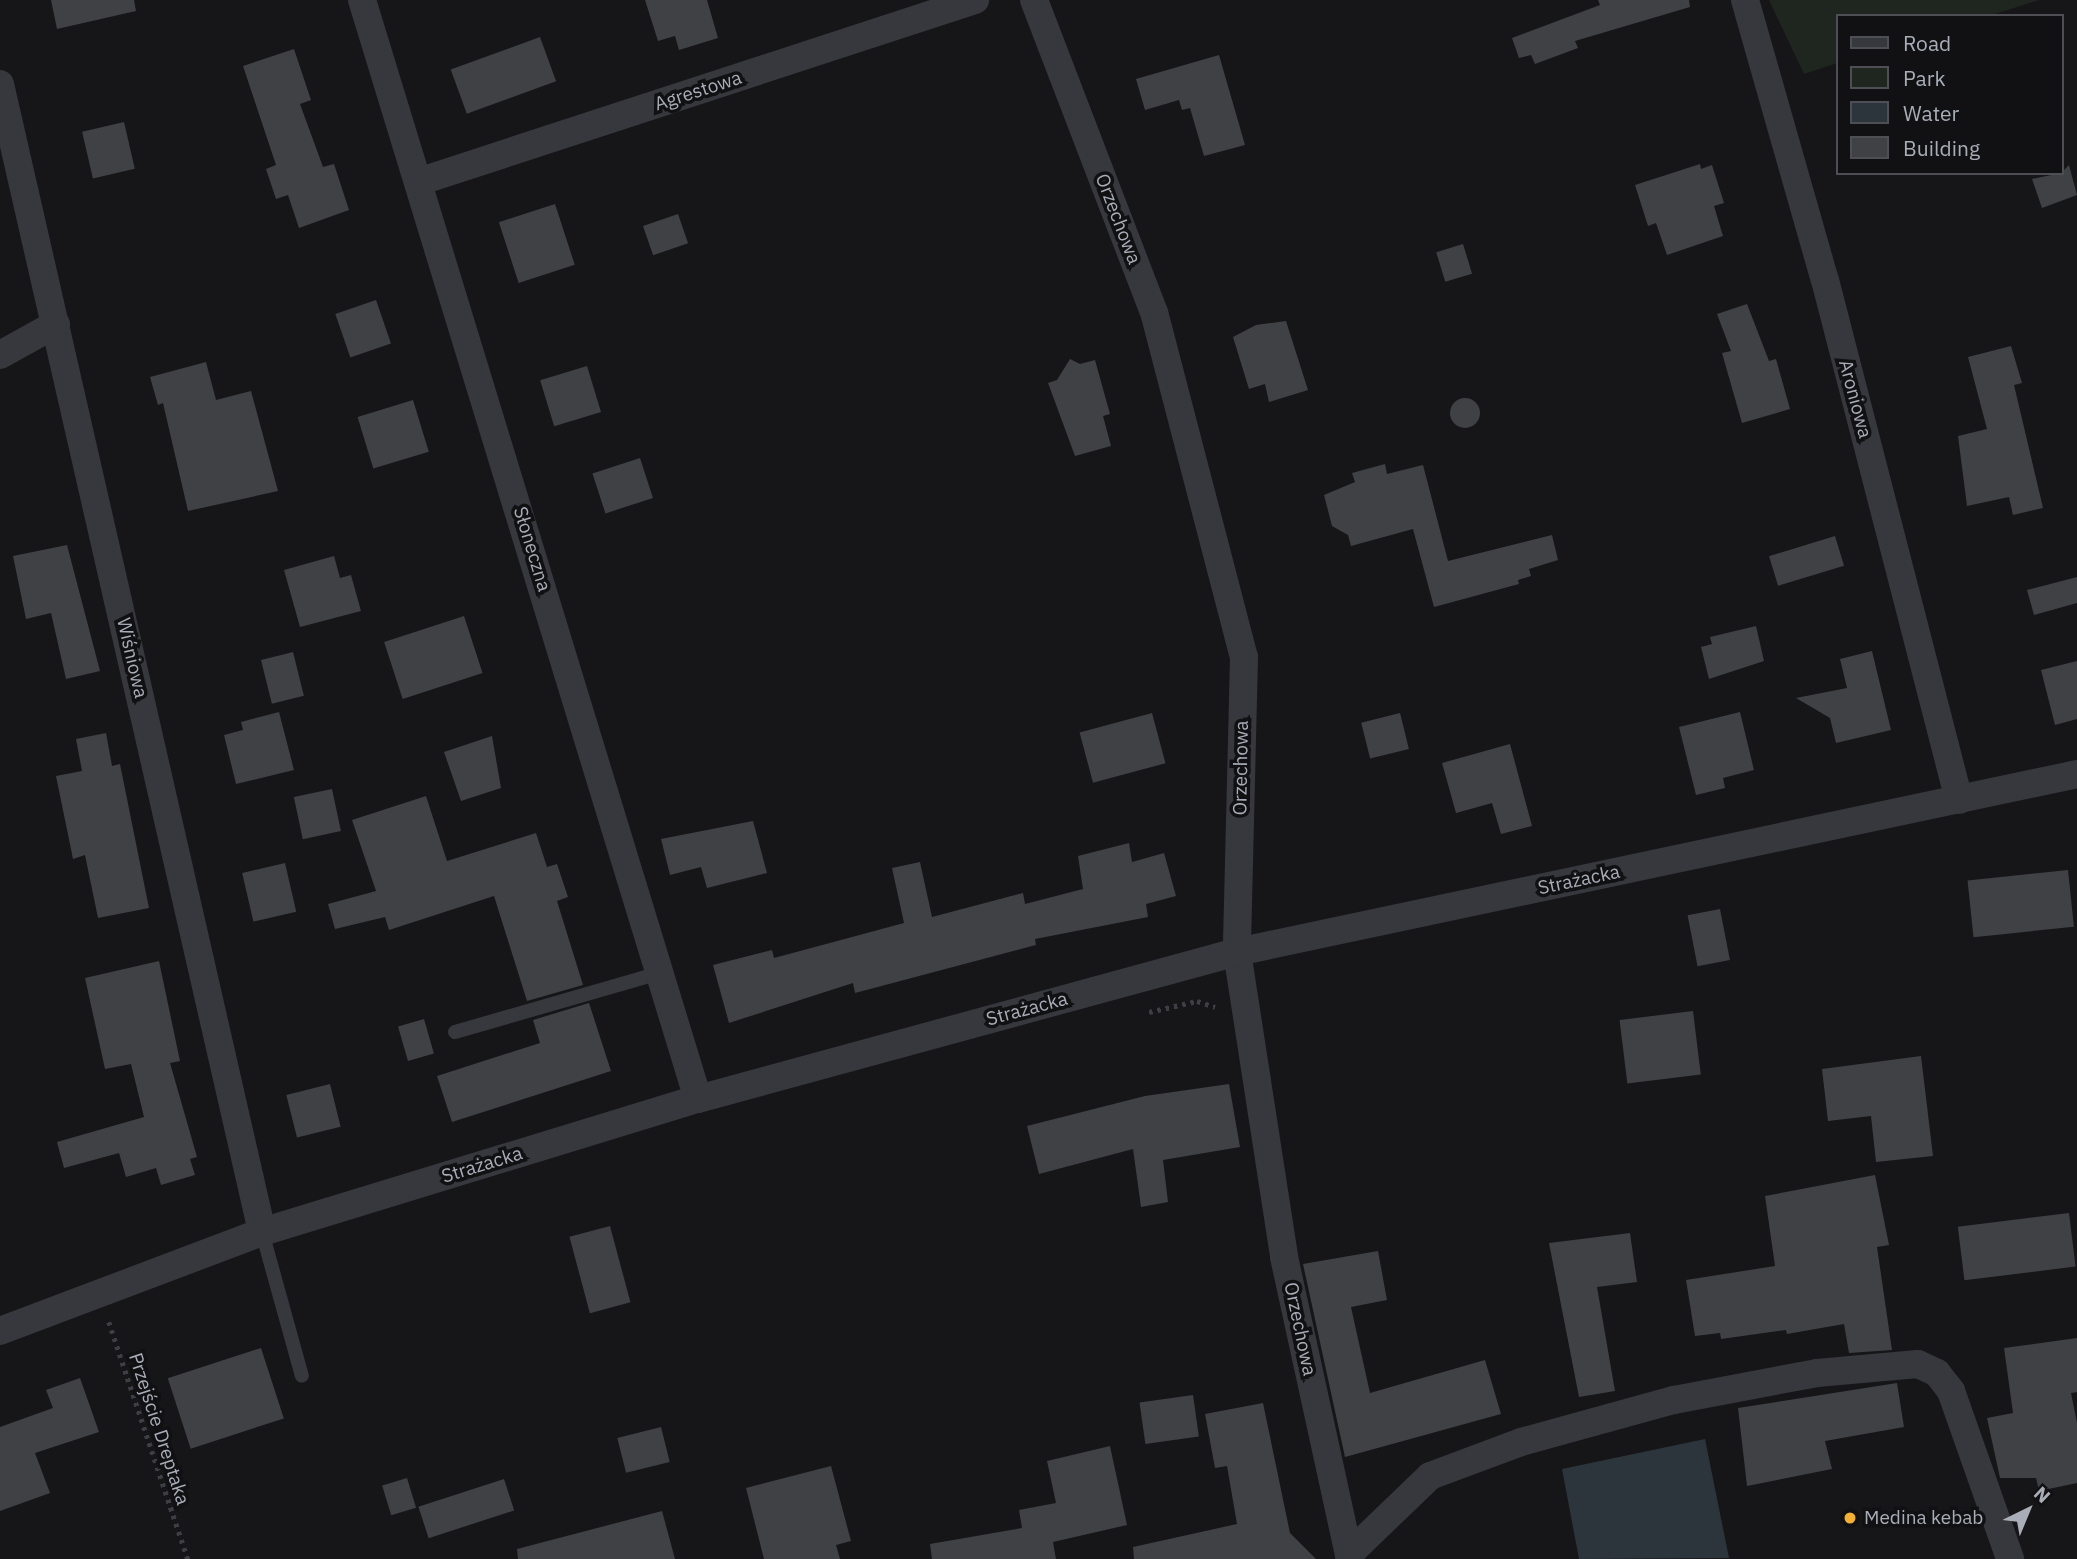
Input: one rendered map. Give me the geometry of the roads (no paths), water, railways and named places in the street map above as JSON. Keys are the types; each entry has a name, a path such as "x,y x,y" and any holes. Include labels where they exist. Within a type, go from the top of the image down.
{"street":[{"name":"Słoneczna","path":"362,0 421,181 698,1099"},
{"name":"Agrestowa","path":"421,181 975,0"},
{"name":"Orzechowa","path":"1034,0 1154,312 1244,657 1237,952 1284,1256 1349,1556"},
{"name":"Aroniowa","path":"1745,0 1825,280 1959,800"},
{"name":"Wiśniowa","path":"0,85 262,1232"},
{"path":"0,355 56,324"},
{"name":"Strażacka","path":"0,1331 262,1232 698,1099 1237,952 2077,774"},
{"path":"1349,1556 1430,1476 1521,1442 1674,1400 1817,1373 1918,1364 1937,1373 1951,1391 2010,1559"}],"lane":[{"path":"455,1032 660,973"},
{"path":"262,1232 302,1376"}],"water":[{"path":"1705,1439 1729,1558 1579,1559 1562,1469"}],"place":[{"name":"Medina kebab","path":"1850,1518"}]}
